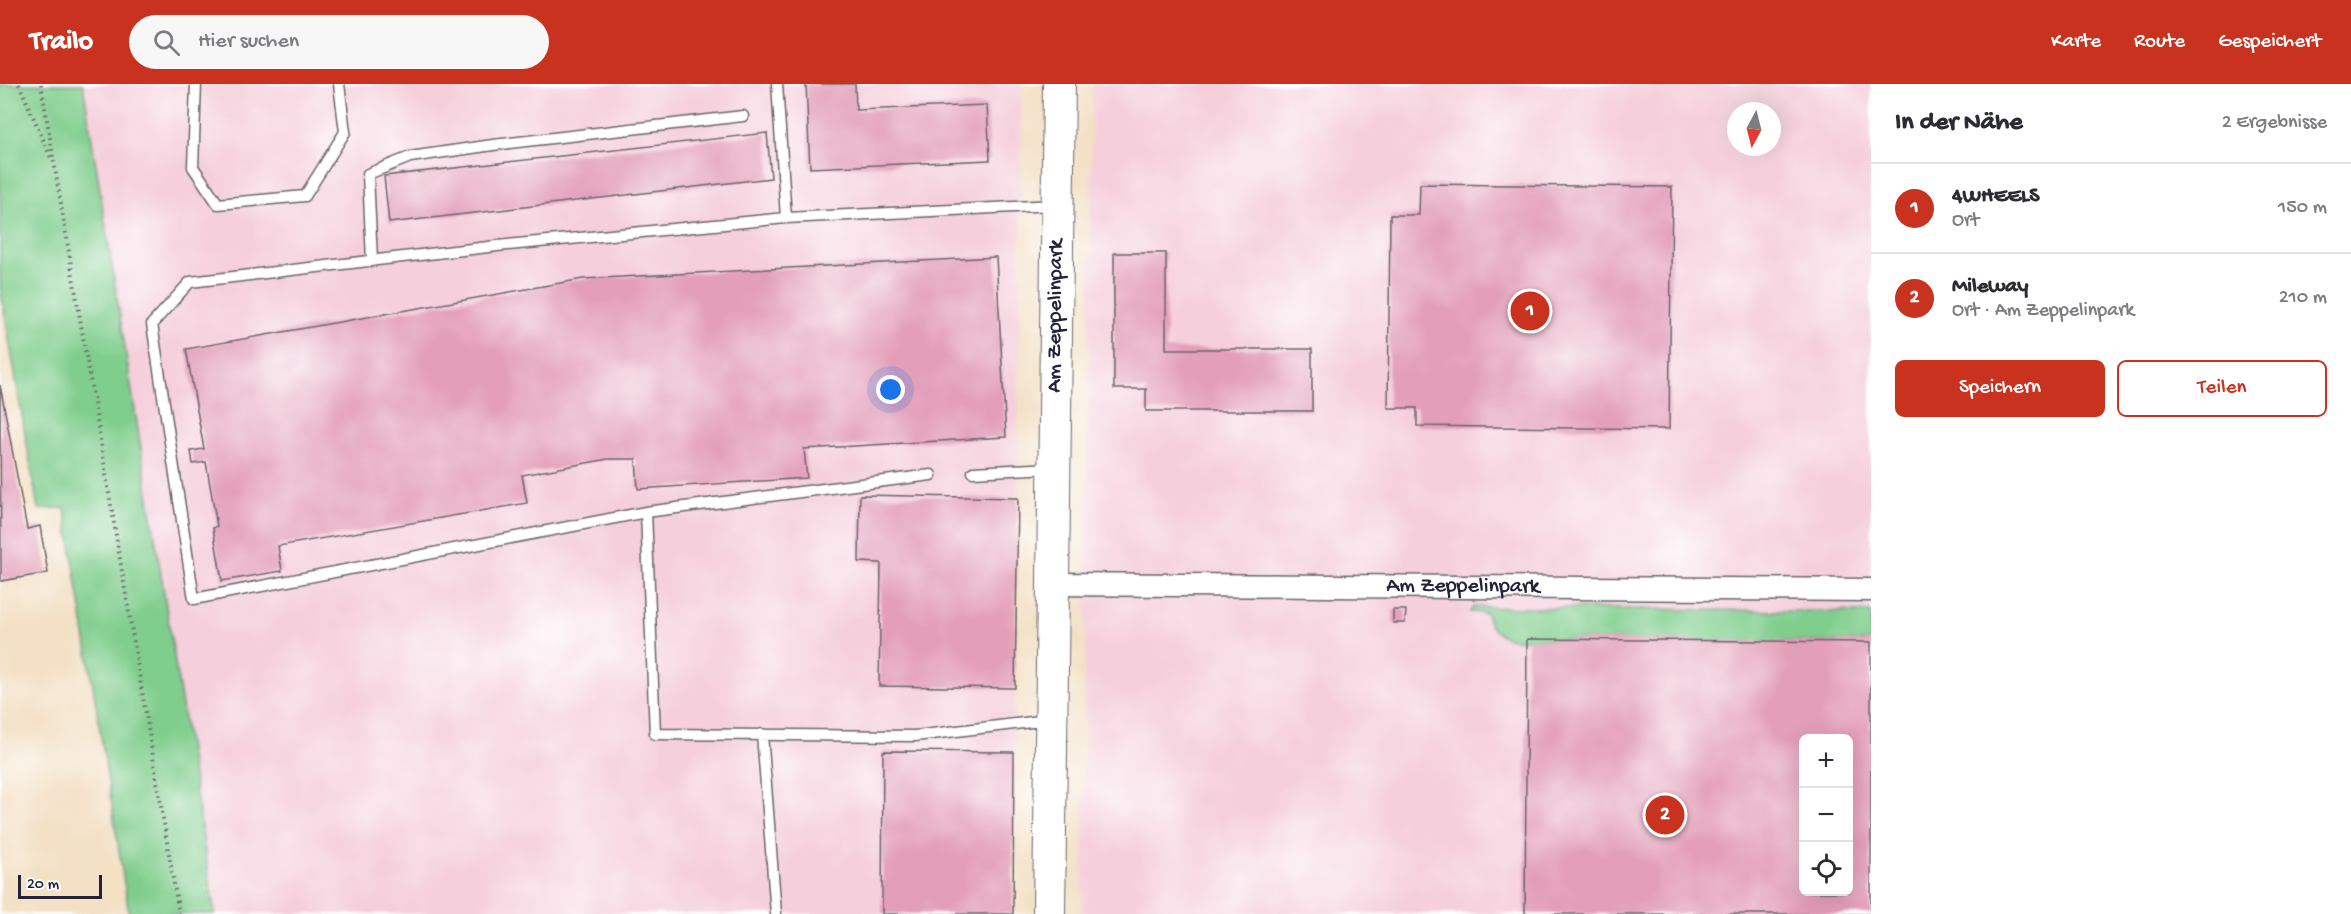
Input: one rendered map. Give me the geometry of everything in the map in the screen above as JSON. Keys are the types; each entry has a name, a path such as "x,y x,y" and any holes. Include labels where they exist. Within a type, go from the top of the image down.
{"main road":[{"name":"Am Zeppelinpark","path":"1049,914 1059,84"}],"street":[{"name":"Am Zeppelinpark","path":"1053,584 1871,590"}],"lane":[{"path":"196,84 193,167 218,204 305,196 345,132 339,84"},
{"path":"777,84 786,218"},
{"path":"372,261 368,174 388,165 410,157 493,145 743,116"},
{"path":"931,475 646,512 194,599 152,324 190,282 497,246 786,218 1058,205"},
{"path":"973,472 1054,467"},
{"path":"646,512 655,734 915,735 1051,719"},
{"path":"762,734 776,914"}],"path":[{"path":"20,84 54,164"},
{"path":"41,84 179,914"}],"shaded area":[{"path":"83,84 1022,84 1013,914 215,914"},
{"path":"1092,84 1871,84 1871,914 1082,914"}],"green space":[{"path":"0,84 83,84 215,914 129,914 65,508 38,509 0,287"},
{"path":"1473,607 1871,612 1871,642 1512,639 1494,630 1486,613 1470,612"}],"building":[{"path":"806,84 855,84 856,110 987,105 990,160 810,168"},
{"path":"767,133 771,178 389,223 384,176"},
{"path":"1420,184 1672,187 1669,429 1417,426 1417,408 1388,408 1390,215 1419,215"},
{"path":"1114,253 1166,253 1166,349 1312,349 1312,411 1146,411 1146,389 1114,389"},
{"path":"996,257 1006,437 804,449 807,478 638,489 636,459 608,459 522,475 527,503 278,546 282,571 222,581 213,528 217,526 206,462 193,464 191,451 204,449 186,349 583,279"},
{"path":"0,385 27,529 40,526 48,573 1,581"},
{"path":"860,495 1018,498 1015,688 879,686 881,563 859,562"},
{"path":"1393,610 1406,610 1405,623 1393,623"},
{"path":"1527,639 1871,642 1871,914 1525,914"},
{"path":"883,751 1014,752 1013,914 882,914"}],"place":[{"name":"4WHEELS","path":"1530,311"},
{"name":"Mileway","path":"1665,815"}]}
